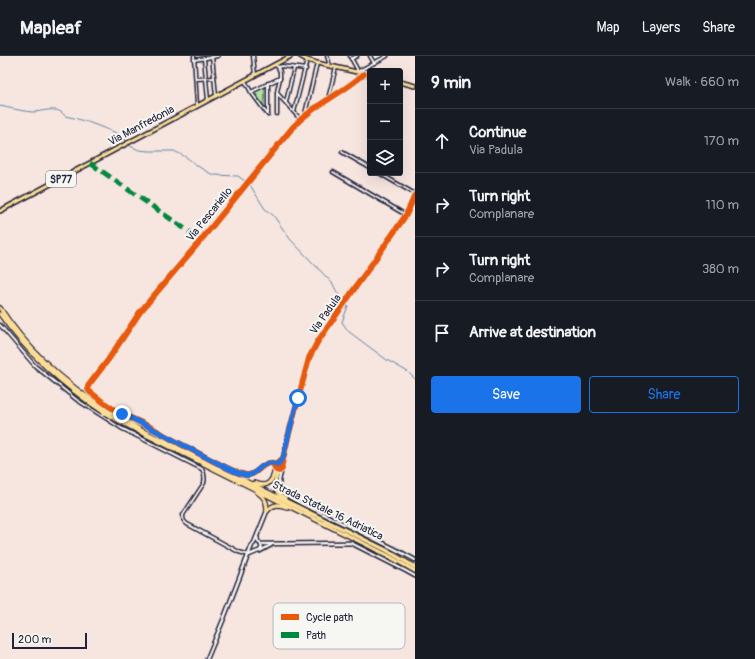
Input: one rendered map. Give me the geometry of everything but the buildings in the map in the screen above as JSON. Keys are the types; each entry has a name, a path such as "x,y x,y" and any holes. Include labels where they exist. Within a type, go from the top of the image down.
{"highway":[{"name":"Strada Statale 16 Adriatica","path":"0,308 2,314 39,356 84,395 108,411 140,429 385,554 415,571"},
{"path":"245,482 264,485 267,484 273,476 274,469"},
{"path":"281,469 276,478 276,490 279,494 292,501 300,510"},
{"path":"245,482 264,498 267,504 267,511"},
{"path":"267,511 276,505 300,510"},
{"name":"Strada Statale 16 Adriatica","path":"300,510 386,550 415,567"}],"main road":[{"name":"Via Manfredonia","path":"0,211 255,75 276,66 291,56"},
{"path":"300,56 307,60 367,74"},
{"path":"403,83 415,86"}],"street":[{"path":"194,56 198,106"},
{"path":"212,56 216,96"},
{"path":"194,60 218,56"},
{"path":"253,56 255,75"},
{"path":"328,65 328,57 332,56"},
{"path":"350,56 357,69 357,72 387,56"},
{"path":"352,59 357,56"},
{"path":"370,56 374,63"},
{"path":"204,58 208,100"},
{"path":"294,112 306,69 307,60"},
{"path":"305,114 318,63"},
{"path":"276,66 306,69"},
{"path":"276,66 280,72 277,92 277,114"},
{"path":"328,99 336,67"},
{"path":"285,102 294,68"},
{"name":"Via Pescariello","path":"268,463 250,475 235,471 114,410 90,392 88,386 108,360 140,312 202,240 248,181 300,119 305,114 364,74"},
{"path":"196,79 214,78"},
{"path":"252,92 280,78"},
{"path":"244,81 268,115 268,83"},
{"path":"277,92 300,119"},
{"path":"342,152 367,166"},
{"path":"333,172 406,215"},
{"path":"384,176 415,194"},
{"name":"Via Padula","path":"415,194 406,215 318,341 310,356 288,437 279,482 283,492 293,498 415,560"},
{"path":"0,325 35,366 77,400 121,428 202,469 205,478 204,483 183,515 184,522 240,552 249,555 273,544"},
{"name":"Via Padula","path":"278,464 283,458"},
{"path":"268,463 281,465 281,469 277,471 268,463"},
{"path":"274,469 278,464"},
{"path":"256,552 253,550 267,511"},
{"path":"256,544 351,543 415,576"},
{"path":"207,659 249,555 256,544"},
{"path":"256,544 261,549 259,551"}],"green space":[{"path":"265,86 264,106 255,92"}],"waterway":[{"path":"0,106 32,112 50,110 58,111 65,116 88,122 119,134 130,146 139,150 174,151 213,175 238,176 250,185 265,209 273,215 290,239 333,284 339,296 348,306 342,322 348,331 387,360 408,372 415,379"}],"marked path":[{"path":"90,163 201,240"}],"cycle path":[{"path":"283,458 280,461 277,463 276,464 274,466 276,470 279,471 282,469 281,465 275,463 269,463 250,475 238,473 108,406 90,392 88,386 108,360 140,312 293,127 309,112 346,88 364,74"},
{"path":"282,464 309,358 318,341 406,215 415,195"}],"route":[{"path":"122,414 141,422 179,444 235,471 250,475 268,463 278,464 283,458 298,398"}]}
